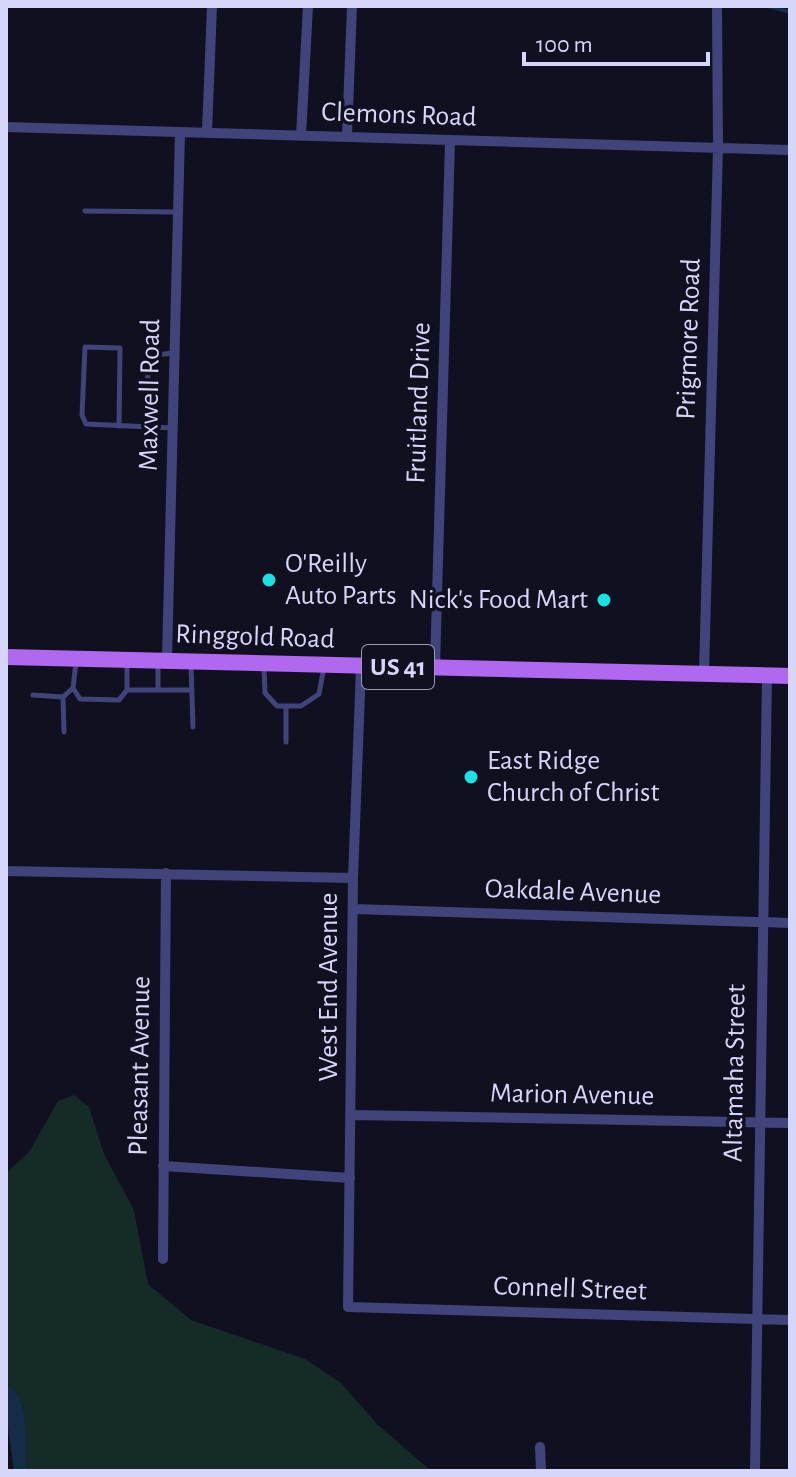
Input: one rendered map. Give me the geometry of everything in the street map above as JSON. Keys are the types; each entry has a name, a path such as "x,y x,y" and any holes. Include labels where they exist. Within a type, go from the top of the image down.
{"main road":[{"name":"Ringgold Road","path":"6,657 790,676"}],"street":[{"path":"207,132 212,6"},
{"path":"301,136 308,6"},
{"path":"347,135 352,6"},
{"name":"Prigmore Road","path":"704,673 718,148 717,6"},
{"name":"Clemons Road","path":"6,127 790,150"},
{"name":"Maxwell Road","path":"163,659 174,428 180,132"},
{"name":"Fruitland Drive","path":"435,666 450,142"},
{"name":"West End Avenue","path":"348,1307 353,1115 353,878 361,667"},
{"name":"Altamaha Street","path":"755,1471 767,675"},
{"path":"6,871 353,878"},
{"name":"Pleasant Avenue","path":"163,1259 166,873"},
{"name":"Oakdale Avenue","path":"354,909 790,923"},
{"name":"Marion Avenue","path":"353,1115 790,1123"},
{"path":"163,1166 350,1178"},
{"name":"Connell Street","path":"348,1307 790,1320"},
{"path":"540,1447 541,1471"}],"lane":[{"path":"85,211 178,212"},
{"path":"119,426 120,348 85,347 82,415 86,424 119,426 147,426 174,428"},
{"path":"147,426 148,361 154,355 175,353"},
{"path":"76,658 73,688 80,699 119,700 127,690 128,658"},
{"path":"158,690 163,659"},
{"path":"191,660 193,727"},
{"path":"264,663 265,693 277,706 301,706 319,694 324,666"},
{"path":"33,695 63,697 73,688"},
{"path":"127,690 192,690"},
{"path":"63,697 64,732"},
{"path":"286,706 286,742"}],"green space":[{"path":"74,1095 89,1107 104,1154 134,1210 148,1284 191,1320 305,1359 341,1383 377,1424 431,1471 27,1471 24,1411 20,1400 6,1383 6,1173 29,1152 58,1101"}],"water":[{"path":"6,1383 20,1400 24,1411 27,1471 14,1471 6,1414"}],"waterway":[{"path":"768,6 790,12"}],"place":[{"name":"O'Reilly Auto Parts","path":"269,580"},
{"name":"Nick's Food Mart","path":"604,600"},
{"name":"East Ridge Church of Christ","path":"471,777"}]}
